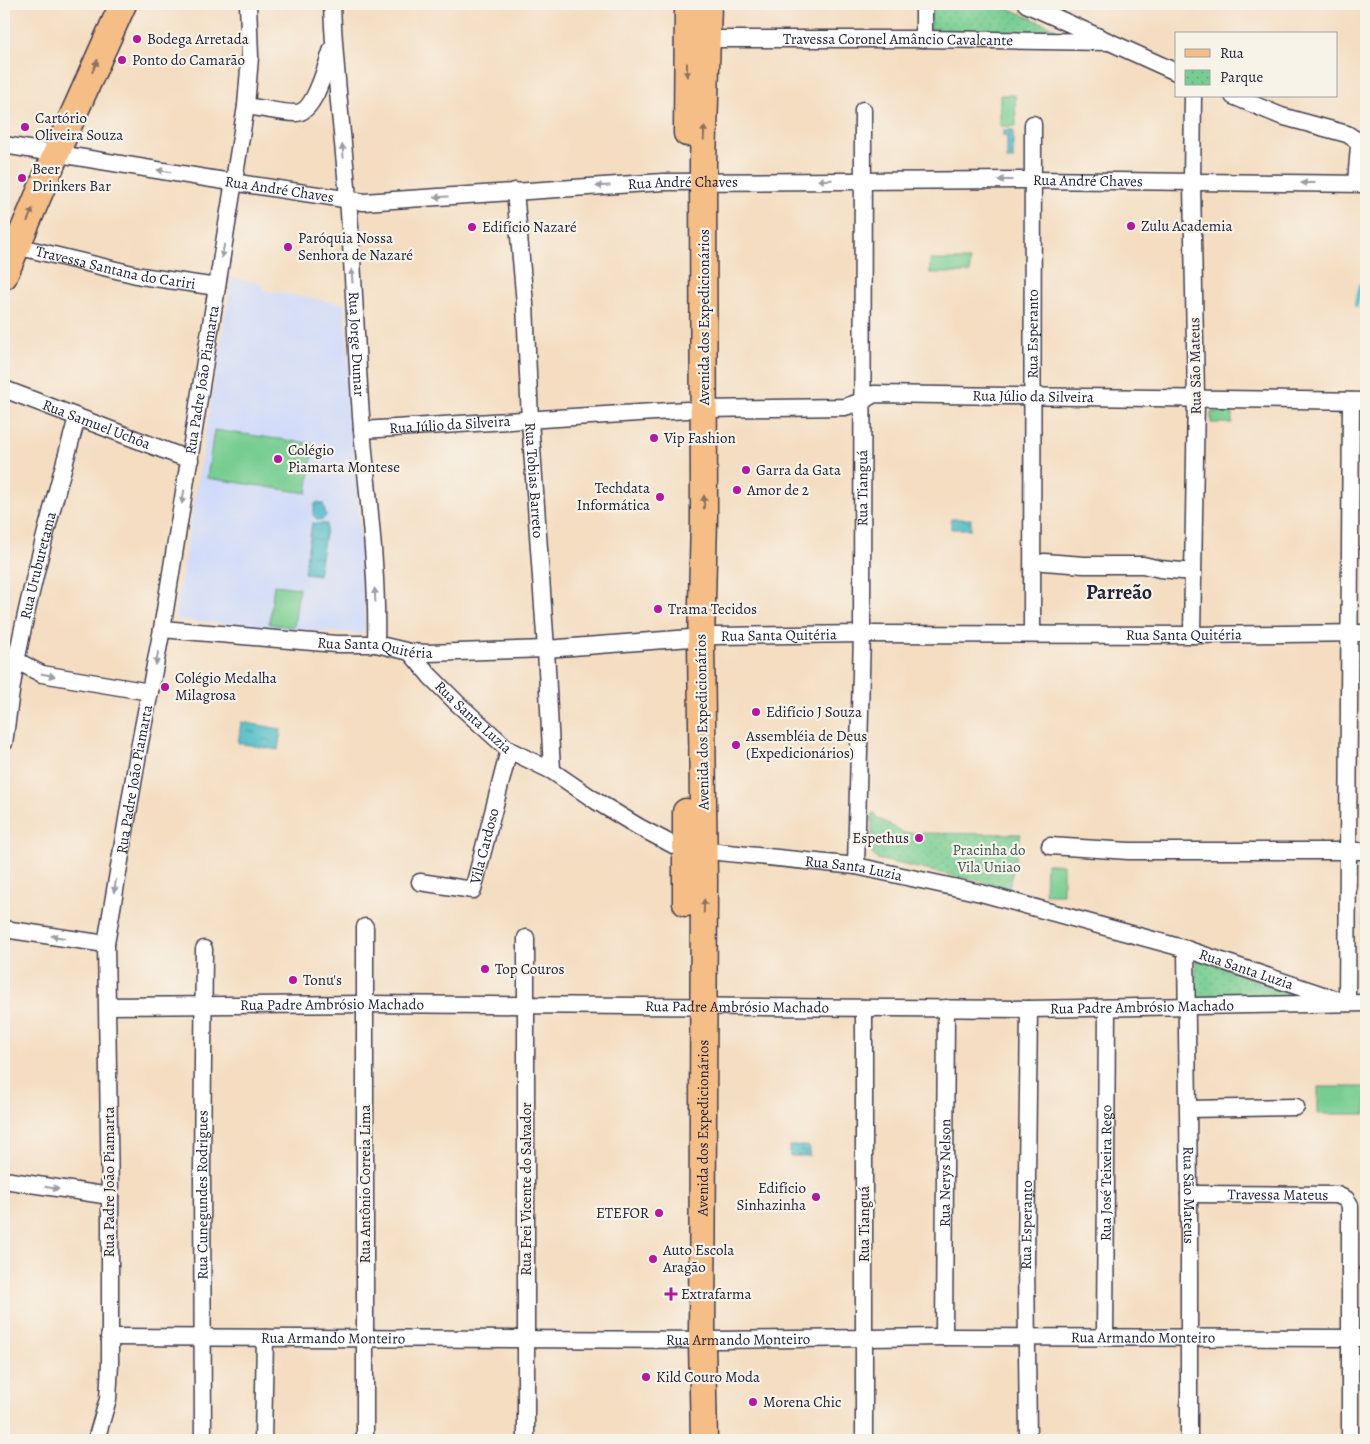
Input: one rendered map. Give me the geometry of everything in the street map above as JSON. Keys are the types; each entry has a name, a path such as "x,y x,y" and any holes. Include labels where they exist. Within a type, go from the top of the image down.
{"main road":[{"path":"4,276 123,4"},
{"name":"Avenida dos Expedicionários","path":"688,4 698,38"},
{"name":"Avenida dos Expedicionários","path":"686,1440 694,1339 695,182 698,38 708,4"},
{"name":"Avenida dos Expedicionários","path":"694,1339 704,1440"}],"street":[{"name":"Rua Padre João Piamarta","path":"96,1440 108,1399 110,1196 106,944 138,748 162,629 246,106 250,57 248,4"},
{"name":"Rua Jorge Dumar","path":"332,4 333,46 348,200 362,430 377,619 376,644"},
{"path":"924,4 924,39"},
{"path":"1026,4 1175,72"},
{"name":"Travessa Coronel Amâncio Cavalcante","path":"698,38 1109,42"},
{"name":"Rua Jorge Dumar","path":"246,106 297,113 307,108 314,98 333,46"},
{"name":"Rua São Mateus","path":"1192,635 1196,398 1192,183 1194,98"},
{"path":"1238,98 1281,116 1353,137 1358,141 1359,146 1361,184"},
{"name":"Rua Tianguá","path":"856,866 862,634 863,110"},
{"name":"Rua Esperanto","path":"1032,634 1033,124"},
{"name":"Rua André Chaves","path":"4,145 348,200 373,202 515,191 695,182 1032,180 1361,184"},
{"name":"Rua Tobias Barreto","path":"515,191 525,304 530,420 546,649 552,771"},
{"name":"Travessa Santana do Cariri","path":"16,246 141,276 217,287"},
{"name":"Rua Samuel Uchôa","path":"4,389 190,460"},
{"name":"Rua Júlio da Silveira","path":"362,430 696,409 845,407 874,394 1359,401"},
{"path":"1347,1003 1348,851 1358,633 1359,401"},
{"name":"Rua Uruburetama","path":"4,743 10,657 77,418"},
{"path":"1044,562 1143,565 1160,569 1193,572"},
{"name":"Rua Santa Quitéria","path":"162,629 336,644 376,644 410,652 428,653 546,649 694,638 862,634 1192,635 1358,633"},
{"name":"Rua Santa Luzia","path":"410,652 430,676 458,704 509,750 552,771 596,801 678,848 856,866 982,893 1186,949 1347,1003"},
{"path":"10,657 42,674 150,692"},
{"name":"Vila Cardoso","path":"420,882 473,890 509,750"},
{"path":"1050,846 1130,851 1366,851"},
{"name":"Rua Antônio Correia Lima","path":"365,927 365,1440"},
{"path":"4,929 106,944"},
{"name":"Rua Frei Vicente do Salvador","path":"526,938 526,1440"},
{"name":"Rua Cunegundes Rodrigues","path":"203,1440 202,1106 204,949"},
{"name":"Rua São Mateus","path":"1186,949 1189,1109 1189,1440"},
{"name":"Rua Padre Ambrósio Machado","path":"108,1006 366,1004 526,1006 695,1005 1029,1009 1366,1003"},
{"name":"Rua Tianguá","path":"864,1008 864,1440"},
{"name":"Rua Nerys Nelson","path":"944,1338 946,1008"},
{"name":"Rua José Teixeira Rego","path":"1105,1337 1107,1008"},
{"name":"Rua Esperanto","path":"1028,1440 1026,1259 1029,1009"},
{"path":"1189,1109 1296,1107"},
{"path":"4,1180 110,1196"},
{"name":"Travessa Mateus","path":"1189,1194 1337,1194 1346,1199 1350,1204 1351,1215 1358,1337"},
{"name":"Rua Armando Monteiro","path":"109,1337 365,1339 1358,1337"},
{"path":"1350,1440 1358,1337"},
{"path":"263,1440 265,1338"}],"shaded area":[{"name":"Colégio Piamarta Montese","path":"232,278 263,284 263,290 345,304 366,629 361,634 178,620 175,614"},
{"path":"1366,864 1366,988 1361,983 1362,868"}],"green space":[{"path":"931,4 999,4 1056,29 1054,34 934,33 930,29"},
{"path":"1000,95 1015,95 1016,126 1000,126"},
{"path":"930,260 970,260 970,273 930,273"},
{"path":"1211,412 1232,412 1232,423 1211,423"},
{"path":"214,430 314,444 307,493 207,478"},
{"path":"274,585 299,588 294,627 269,624"},
{"name":"Pracinha do Vila Uniao","path":"874,813 876,817 904,833 1021,834 1009,888 877,859 872,854 872,814"},
{"path":"1046,864 1063,864 1063,894 1045,894"},
{"path":"1200,959 1288,993 1289,996 1288,998 1199,1000 1195,998 1196,961"},
{"path":"1318,1087 1366,1087 1366,1114 1318,1114"}],"water":[{"path":"1003,130 1013,130 1013,160 1007,160 1007,136 1003,136"},
{"path":"317,502 323,503 326,516 321,520 313,515"},
{"path":"951,519 971,519 971,529 951,529"},
{"path":"312,523 327,524 318,575 304,573"},
{"path":"241,722 281,729 278,750 238,743"},
{"path":"790,1146 808,1146 810,1149 809,1156 790,1156"}],"waterway":[{"path":"1356,305 1360,285 1366,282"}],"place":[{"name":"Bodega Arretada","path":"137,39"},
{"name":"Ponto do Camarão","path":"122,60"},
{"name":"Cartório Oliveira Souza","path":"25,127"},
{"name":"Beer Drinkers Bar","path":"22,178"},
{"name":"Zulu Academia","path":"1131,226"},
{"name":"Edifício Nazaré","path":"472,227"},
{"name":"Paróquia Nossa Senhora de Nazaré","path":"288,247"},
{"name":"Vip Fashion","path":"654,438"},
{"name":"Colégio Piamarta Montese","path":"278,459"},
{"name":"Garra da Gata","path":"746,470"},
{"name":"Amor de 2","path":"737,490"},
{"name":"Techdata Informática","path":"660,497"},
{"name":"Trama Tecidos","path":"658,609"},
{"name":"Colégio Medalha Milagrosa","path":"165,687"},
{"name":"Edifício J Souza","path":"756,712"},
{"name":"Assembléia de Deus (Expedicionários)","path":"736,745"},
{"name":"Espethus","path":"919,838"},
{"name":"Top Couros","path":"485,969"},
{"name":"Tonu's","path":"293,980"},
{"name":"Edifício Sinhazinha","path":"816,1197"},
{"name":"ETEFOR","path":"659,1213"},
{"name":"Auto Escola Aragão","path":"653,1259"},
{"name":"Extrafarma","path":"671,1294"},
{"name":"Kild Couro Moda","path":"646,1377"},
{"name":"Morena Chic","path":"753,1402"}],"district":[{"name":"Parreão","path":"1119,592"}]}
